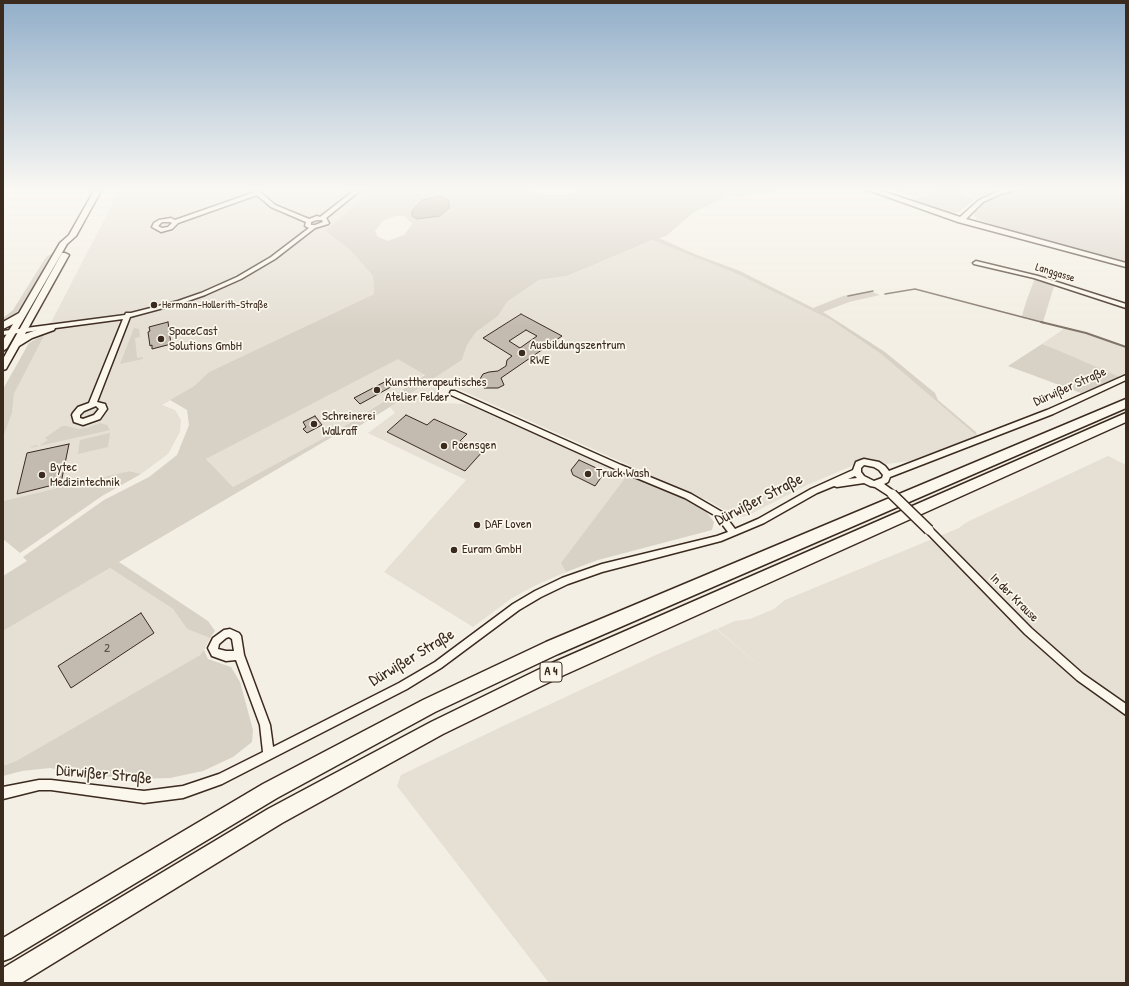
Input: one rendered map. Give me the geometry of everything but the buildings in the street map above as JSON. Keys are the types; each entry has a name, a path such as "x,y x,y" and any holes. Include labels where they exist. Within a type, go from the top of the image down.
{"highway":[{"name":"A 4","path":"3,950 270,791 429,706 560,644 1126,403"},
{"name":"A 4","path":"3,981 275,816 437,728 558,669 1126,417"}],"main road":[{"path":"1015,235 1126,265"},
{"path":"15,346 16,330 24,313 64,243 72,236"},
{"path":"3,348 72,242 72,236"},
{"path":"3,327 24,313"},
{"path":"3,367 15,346 29,336 51,328"}],"street":[{"path":"3,327 16,330 51,328 128,315 198,296 239,278 273,258 299,235"},
{"name":"Langgasse","path":"976,263 1036,277 1126,306"},
{"path":"16,330 128,315"},
{"path":"92,405 128,315"},
{"name":"Dürwißer Straße","path":"3,793 39,785 51,785 138,796 162,796 183,792 222,779 403,686 438,665 516,607 565,581 602,568 718,539 761,521 799,498 857,472 859,464 864,462 876,464 882,468 912,465 1050,412 1126,377"},
{"path":"453,393 618,467 688,496 719,514 734,533"},
{"name":"Dürwißer Straße","path":"884,482 912,465"},
{"path":"857,472 864,480 884,482 882,468"},
{"name":"Dürwißer Straße","path":"824,486 864,480"},
{"name":"In der Krause","path":"884,482 892,494 1028,631 1080,677 1126,710"},
{"path":"240,655 265,725 269,755"}],"shaded area":[{"path":"96,235 332,235 350,250 373,276 374,294 209,372 194,386 162,405 175,410 181,420 180,432 168,454 141,474 129,471 3,501 3,438 12,413 14,394"},
{"path":"331,235 377,235 387,241 404,235 667,235 659,238 697,255 740,271 813,308 843,296 870,291 880,295 849,302 823,312 885,352 935,393 938,400 976,432 977,436 881,354 831,320 737,274 653,240 567,276 539,280 507,302 498,316 476,332 467,345 462,360 346,434 332,437 119,562 208,621 215,631 210,638 187,629 173,609 110,568 3,631 3,576 27,561 23,557 104,500 149,477 177,455 189,425 187,410 170,400 194,386 209,372 374,294 373,276 350,250","holes":["398,359 425,375 337,431 233,487 206,459"]},
{"path":"1026,235 1126,235 1126,262"},
{"path":"654,240 737,274 831,320 881,354 977,436 910,461 886,464 870,458 856,461 852,466 807,485 747,516 736,517 709,501 434,378 462,360 467,345 476,332 498,316 507,302 539,280 567,276"},
{"path":"54,252 14,317 3,321 3,318 13,310 46,257"},
{"path":"1035,278 1055,283 1043,322 1022,316"},
{"path":"134,328 139,329 140,337 135,338 137,358 142,357 143,359 120,364"},
{"path":"1065,328 1126,348 1126,374 1120,377 1042,344"},
{"path":"45,334 14,394 12,413 3,438 3,389 29,343"},
{"path":"1042,344 1120,377 1081,393 1008,366"},
{"path":"398,358 425,374 337,431 233,487 206,459"},
{"path":"429,382 439,386 440,388 433,398 438,403 466,404 628,474 562,563 566,572 534,586 512,598 473,627 384,572 466,480 368,433 395,413 390,407"},
{"path":"100,423 107,425 110,430 39,446 48,440 45,438 62,426 79,429 87,428"},
{"path":"110,433 108,447 78,454 80,440"},
{"path":"1108,456 1126,465 1126,983 549,983 397,786 401,775 658,654 716,629 770,674 717,629 735,621 750,619 774,609 785,600 959,528 967,522"},
{"path":"129,471 141,474 102,496 20,553 3,539 3,501"},
{"path":"628,474 686,498 705,510 714,522 712,530 598,560 566,572 561,563"},
{"path":"110,568 173,609 187,629 210,638 204,650 200,655 16,761 3,766 3,631"},
{"path":"204,650 208,659 231,667 240,682 253,730 252,742 233,757 203,771 170,778 138,779 87,775 50,768 22,771 3,776 3,766 16,761 200,655"}],"waterway":[{"path":"885,294 915,289 1044,323"},
{"path":"848,296 873,291"},
{"path":"1044,323 1086,333 1126,347"}],"place":[{"name":"Hermann-Hollerith-Straße","path":"154,305"},
{"name":"SpaceCast Solutions GmbH","path":"161,339"},
{"name":"Ausbildungszentrum RWE","path":"522,353"},
{"name":"Kunsttherapeutisches Atelier Felder","path":"377,390"},
{"name":"Schreinerei Wallraff","path":"314,424"},
{"name":"Poensgen","path":"444,446"},
{"name":"Truck Wash","path":"588,474"},
{"name":"Bytec Medizintechnik","path":"42,475"},
{"name":"DAF Loven","path":"477,525"},
{"name":"Euram GmbH","path":"454,550"}]}
